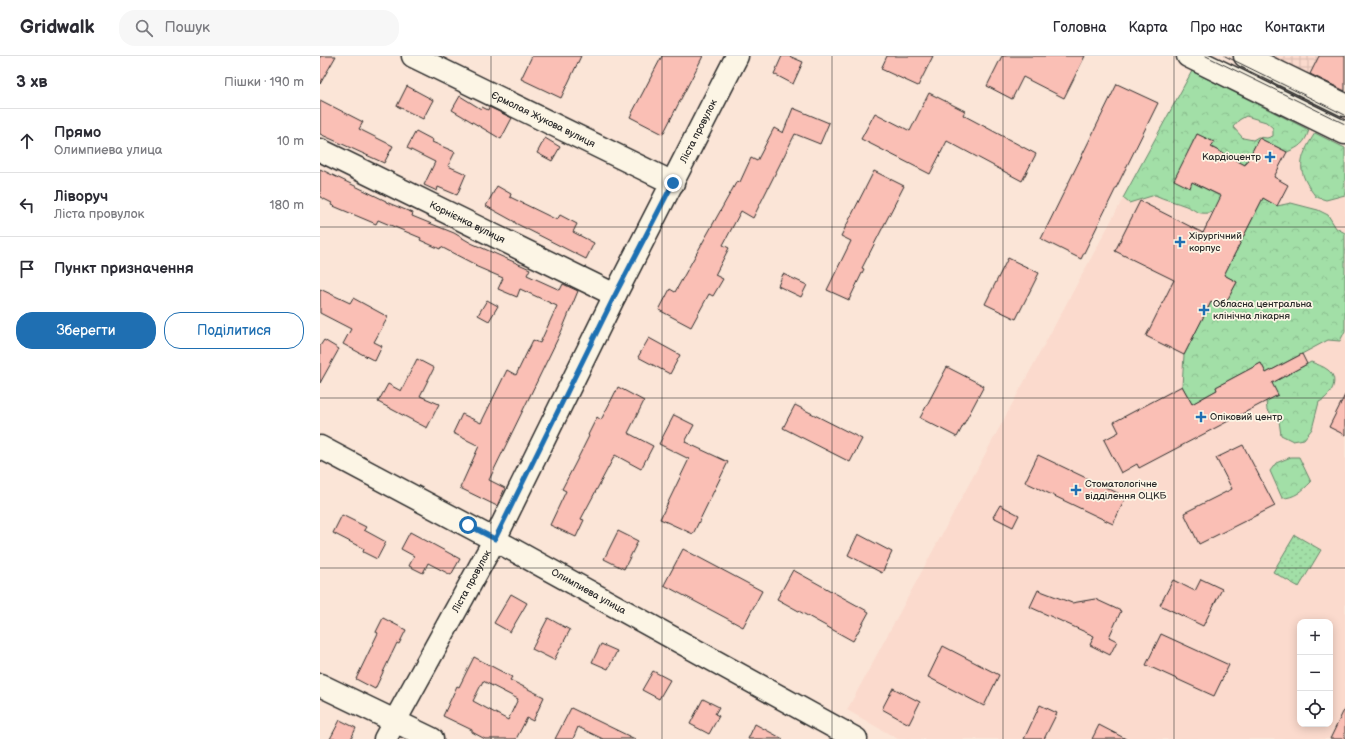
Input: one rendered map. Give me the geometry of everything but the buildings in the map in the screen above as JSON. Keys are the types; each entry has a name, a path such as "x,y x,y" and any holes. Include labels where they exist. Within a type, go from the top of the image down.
{"street":[{"name":"Єрмолая Жукова вулиця","path":"413,56 673,183"},
{"name":"Ліста провулок","path":"390,730 495,539 615,295 737,56"},
{"path":"1188,56 1345,133"},
{"path":"1245,56 1345,105"},
{"name":"Корнієнка вулиця","path":"320,150 615,295"},
{"name":"Олимпиева улица","path":"320,447 495,539 856,739"},
{"path":"320,685 390,730 432,739"}],"shaded area":[{"path":"1257,56 1345,56 1345,99"},
{"name":"Обласна центральна клінічна лікарня","path":"1192,71 1345,148 1345,739 898,739 847,710"}],"green space":[{"path":"1192,71 1309,130 1306,138 1301,144 1287,152 1259,138 1245,165 1211,147 1213,142 1197,134 1189,188 1192,182 1218,195 1235,190 1210,213 1199,213 1186,206 1155,195 1129,203 1123,198","holes":["1246,116 1266,122 1273,128 1273,136 1267,138 1258,137 1253,140 1243,138 1233,127 1239,120"]},
{"path":"1315,133 1345,148 1345,195 1326,200 1316,197 1305,180 1302,172 1303,158 1309,142"},
{"path":"1263,198 1277,206 1291,203 1318,210 1328,215 1336,228 1345,233 1345,331 1340,341 1328,340 1266,373 1261,363 1216,387 1217,390 1192,404 1182,386 1184,355 1211,302 1223,308 1237,282 1224,275"},
{"path":"1311,362 1328,370 1332,374 1334,383 1327,396 1319,402 1312,429 1304,439 1293,441 1281,435 1279,421 1267,410 1266,401 1272,383"},
{"path":"1291,457 1299,457 1311,482 1295,495 1282,498 1270,471 1276,463"},
{"path":"1295,535 1321,550 1299,587 1273,572"}],"tram line":[{"path":"1206,56 1345,124"},
{"path":"1225,56 1345,115"}],"place":[{"name":"Кардіоцентр","path":"1270,157"},
{"name":"Хірургічний корпус","path":"1180,242"},
{"name":"Обласна центральна клінічна лікарня","path":"1204,310"},
{"name":"Опіковий центр","path":"1201,417"},
{"name":"Стоматологічне відділення ОЦКБ","path":"1076,490"}],"route":[{"path":"468,525 495,539 615,295 673,183"}]}
